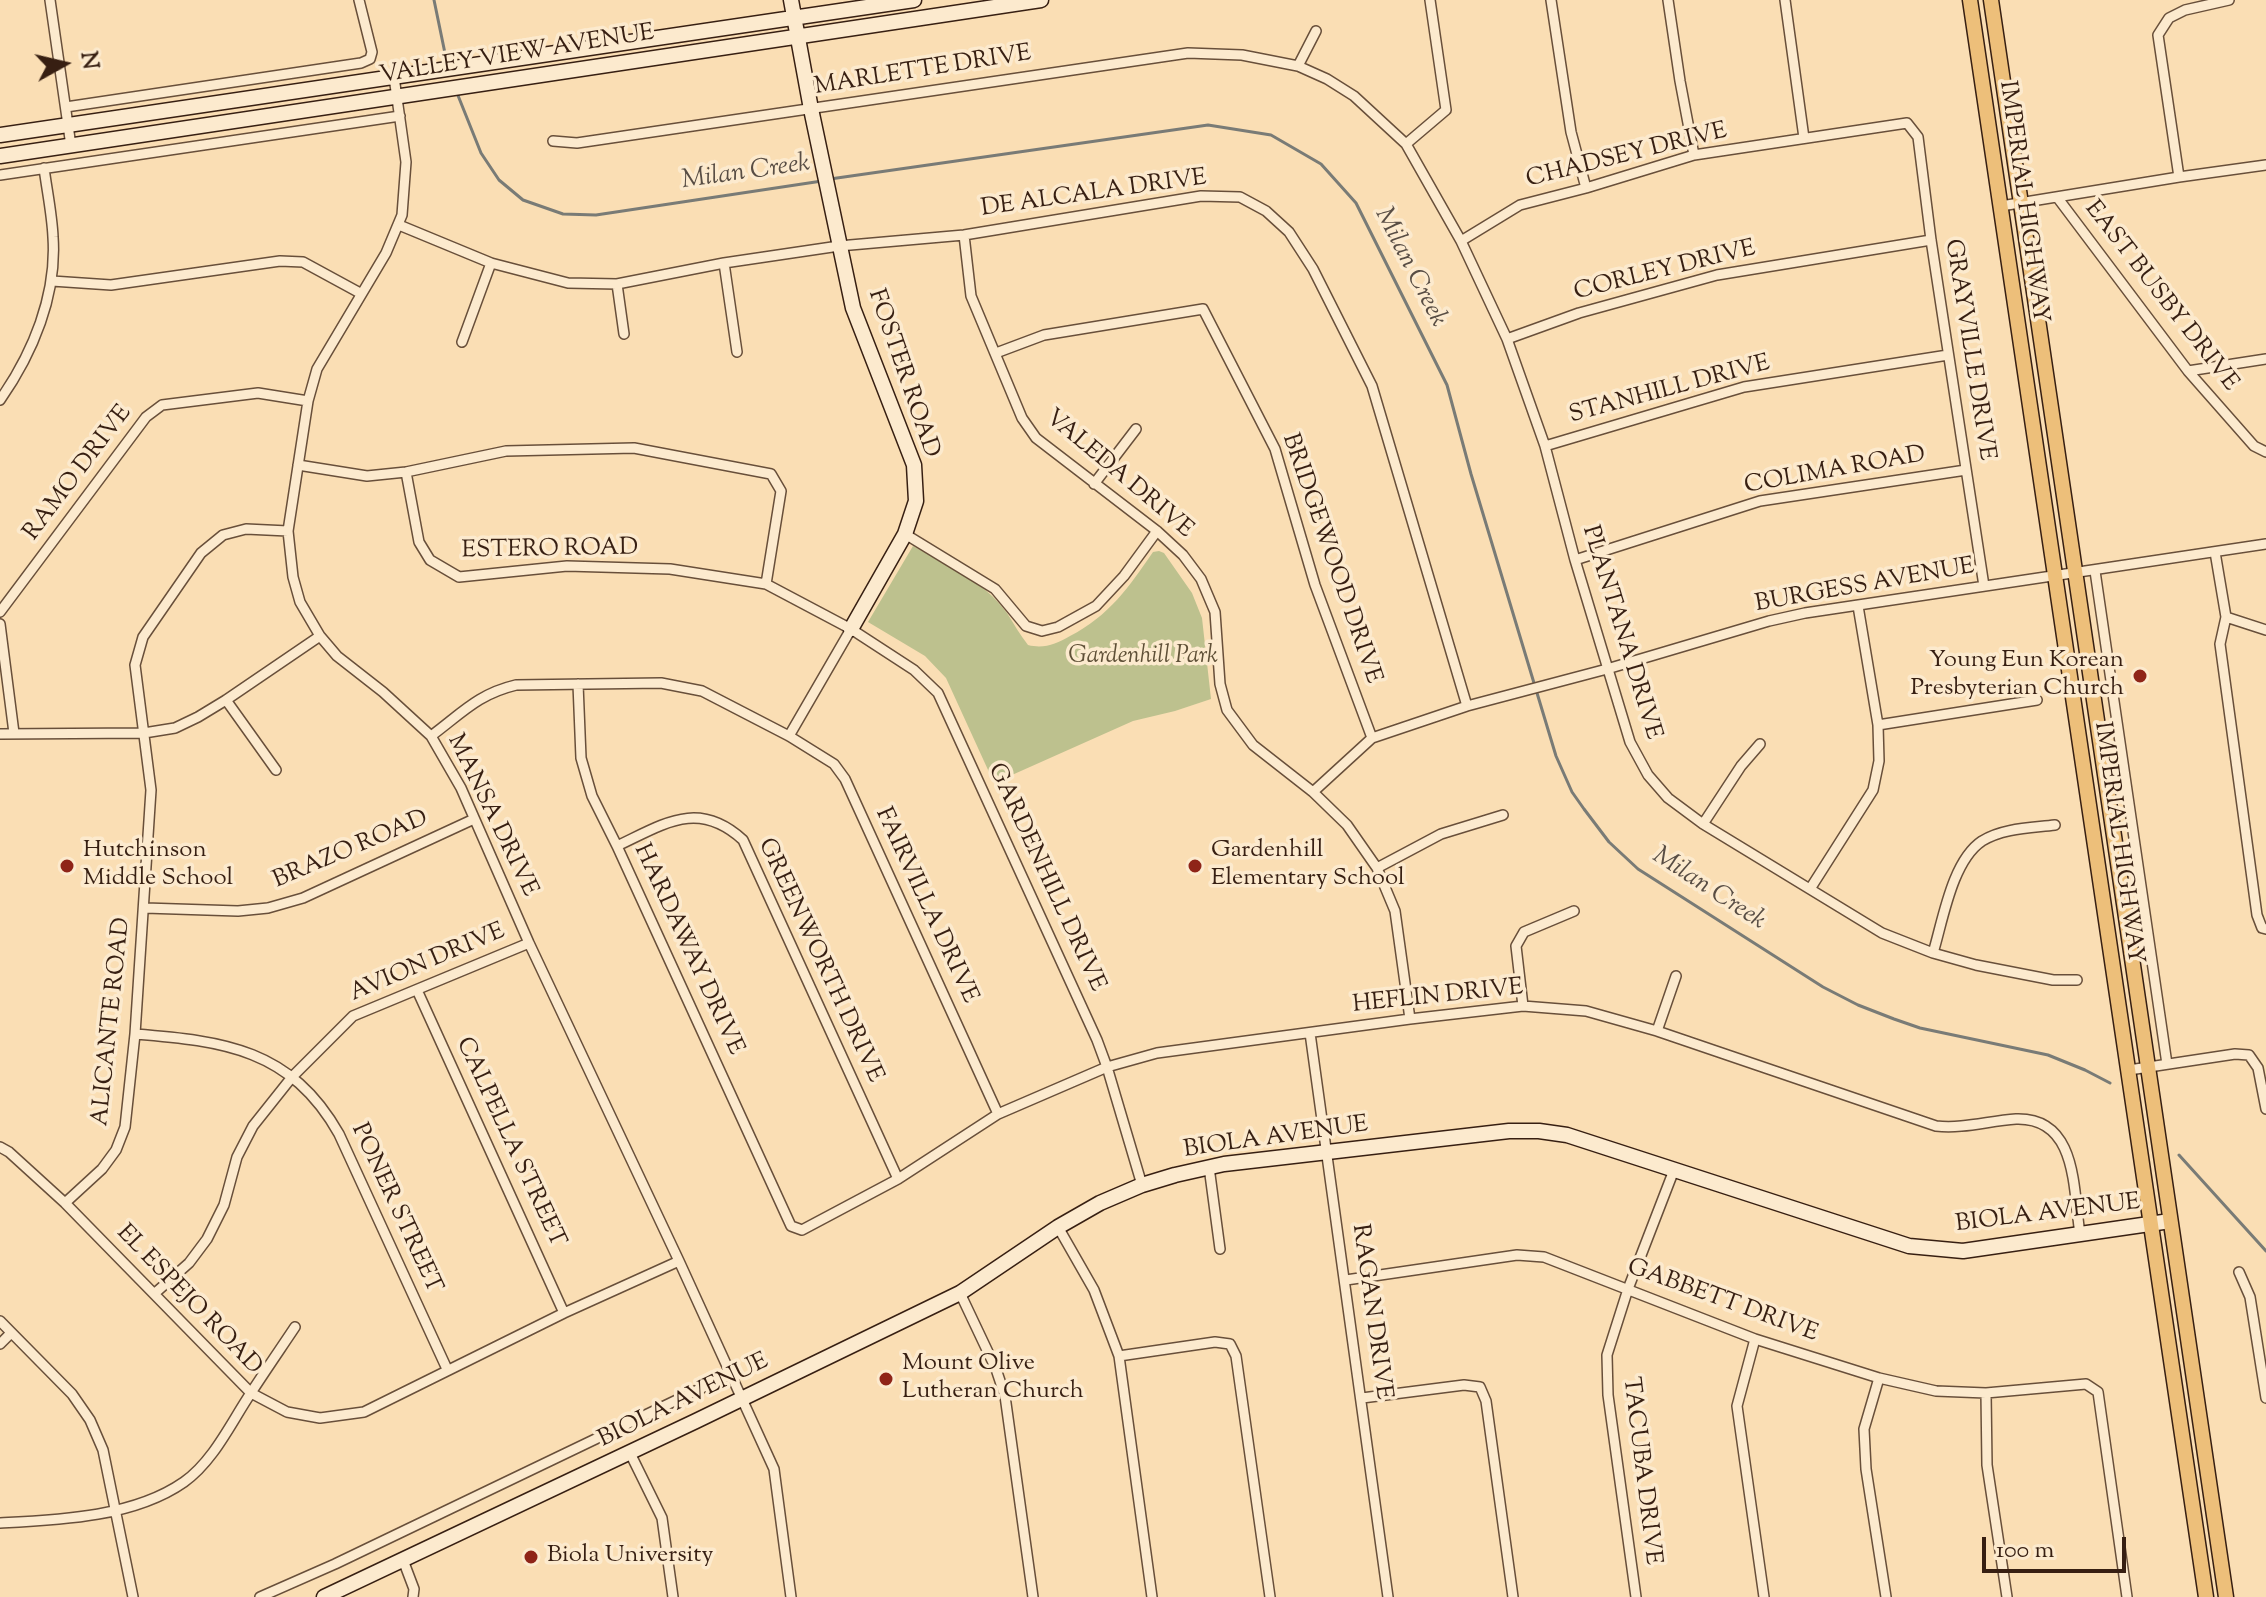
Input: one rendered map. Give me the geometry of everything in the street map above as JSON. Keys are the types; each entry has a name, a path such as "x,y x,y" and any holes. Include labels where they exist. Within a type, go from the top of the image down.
{"main road":[{"name":"IMPERIAL HIGHWAY","path":"1970,0 2206,1597"},
{"name":"IMPERIAL HIGHWAY","path":"1991,0 2226,1597"}],"street":[{"path":"50,0 71,146"},
{"name":"VALLEY VIEW AVENUE","path":"66,107 361,63 370,59 372,52 359,0"},
{"name":"FOSTER ROAD","path":"789,736 905,534 916,501 914,465 853,308 791,0"},
{"name":"VALLEY VIEW AVENUE","path":"0,135 914,0"},
{"name":"VALLEY VIEW AVENUE","path":"0,156 1041,0"},
{"path":"1406,144 1446,110 1430,0"},
{"path":"1551,0 1571,132 1586,188"},
{"path":"1668,0 1694,155"},
{"path":"1785,0 1804,138"},
{"path":"2179,177 2158,35 2169,18 2185,10 2229,0"},
{"path":"1298,66 1316,31"},
{"name":"MARLETTE DRIVE","path":"553,141 577,143 1188,53 1242,55 1298,66 1354,96 1406,144"},
{"name":"MANSA DRIVE","path":"394,77 406,162 399,225 386,253 317,369 308,401 288,531 293,577 300,602 320,636 337,656 431,736 461,788 529,943 774,1469 791,1597"},
{"name":"VALLEY VIEW AVENUE","path":"0,175 400,116"},
{"name":"CHADSEY DRIVE","path":"1461,241 1520,205 1694,155 1907,123"},
{"name":"GRAYVILLE DRIVE","path":"1907,123 1918,137 1984,586"},
{"name":"PLANTANA DRIVE","path":"1406,144 1461,241 1507,339 1545,446 1575,560 1630,742 1648,775 1668,798 1703,824 1882,933 1933,953 2022,975 2077,980"},
{"path":"2001,206 2266,165"},
{"path":"0,400 29,352 41,324 52,281 53,238 44,168"},
{"name":"DE ALCALA DRIVE","path":"399,225 491,263 568,283 617,284 724,263 839,246 964,235 1201,196 1240,197 1266,211 1289,232 1313,269 1372,386 1467,706"},
{"name":"EAST BUSBY DRIVE","path":"2057,197 2188,371 2254,446 2266,452"},
{"name":"VALEDA DRIVE","path":"964,235 971,296 1022,418 1036,438 1157,531 1183,555 1201,579 1215,612 1220,684 1227,710 1253,745 1313,792 1347,825 1377,868 1395,911 1410,1019"},
{"name":"CORLEY DRIVE","path":"1507,339 1579,313 1717,275 1931,240"},
{"path":"52,281 111,285 280,261 303,262 360,293"},
{"path":"462,342 491,263"},
{"path":"724,263 737,352"},
{"path":"617,284 624,334"},
{"name":"BRIDGEWOOD DRIVE","path":"996,353 1044,335 1203,309 1275,449 1315,585 1372,738"},
{"name":"STANHILL DRIVE","path":"1545,446 1744,387 1948,355"},
{"path":"2188,371 2266,359"},
{"name":"RAMO DRIVE","path":"0,612 146,417 162,405 258,393 308,401"},
{"path":"1094,484 1136,429"},
{"path":"298,465 367,476 406,472 506,451 634,448 771,474 781,491 766,584"},
{"name":"COLIMA ROAD","path":"1575,560 1760,501 1966,470"},
{"name":"ESTERO ROAD","path":"406,472 419,542 430,560 459,577 567,566 670,569 766,584 851,629"},
{"name":"ALICANTE ROAD","path":"65,1203 102,1169 116,1150 125,1127 145,908 151,790 135,665 143,637 201,553 223,535 246,529 288,531"},
{"path":"905,534 995,589 1026,626 1042,631 1058,627 1096,606 1124,576 1157,531"},
{"name":"BURGESS AVENUE","path":"1313,792 1372,738 1467,706 1769,621 2266,544"},
{"path":"2215,552 2226,617 2220,644 2221,657 2257,915 2262,928 2266,929"},
{"name":"IMPERIAL HIGHWAY","path":"2095,571 2167,1064"},
{"path":"1810,889 1873,790 1879,761 1878,725 1858,606"},
{"path":"2226,617 2266,630"},
{"path":"0,624 14,733"},
{"name":"GARDENHILL DRIVE","path":"851,629 914,670 938,693 1072,981 1107,1067 1142,1185"},
{"path":"0,734 144,733 175,728 226,700 320,636"},
{"path":"431,736 482,696 497,689 516,685 661,683 702,691 789,736"},
{"name":"HARDAWAY DRIVE","path":"578,684 581,758 592,796 791,1226"},
{"path":"226,700 276,770"},
{"path":"1878,725 2037,700"},
{"name":"FAIRVILLA DRIVE","path":"789,736 834,764 845,779 998,1114"},
{"path":"1703,824 1741,766 1760,744"},
{"path":"1377,868 1441,834 1503,815"},
{"name":"GREENWORTH DRIVE","path":"617,846 667,822 687,818 710,818 730,828 743,840 898,1179"},
{"name":"BRAZO ROAD","path":"145,908 238,911 268,908 303,898 474,819"},
{"path":"1933,953 1965,858 1982,841 2003,832 2055,825"},
{"path":"1523,1006 1516,946 1524,932 1574,911"},
{"name":"AVION DRIVE","path":"154,1294 189,1263 207,1239 224,1205 237,1157 253,1126 292,1077 353,1016 529,943"},
{"path":"1657,1031 1676,976"},
{"name":"CALPELLA STREET","path":"417,990 564,1313"},
{"name":"HEFLIN DRIVE","path":"791,1226 802,1230 898,1179 998,1114 1107,1067 1157,1053 1523,1006 1586,1011 1657,1031 1936,1126 1955,1128 2018,1119 2040,1123 2057,1134 2069,1155 2080,1234"},
{"name":"RAGAN DRIVE","path":"1310,1033 1388,1597"},
{"name":"PONER STREET","path":"135,1034 186,1038 257,1055 292,1077 325,1109 447,1369"},
{"path":"2129,1070 2235,1054 2249,1055 2258,1068 2266,1109"},
{"name":"BIOLA AVENUE","path":"331,1596 960,1293 1058,1227 1100,1203 1142,1185 1209,1167 1509,1131 1539,1131 1567,1135 1909,1246 1963,1251 2170,1221"},
{"name":"EL ESPEJO ROAD","path":"0,1147 65,1203 251,1393 287,1412 320,1418 364,1412 447,1369 679,1261"},
{"path":"1209,1167 1220,1249"},
{"name":"TACUBA DRIVE","path":"1636,1597 1608,1395 1607,1355 1628,1289 1674,1170"},
{"path":"1058,1227 1094,1290 1119,1356 1152,1597"},
{"name":"GABBETT DRIVE","path":"1346,1280 1517,1255 1544,1257 1755,1339 1879,1378 1936,1391 1986,1393 2086,1384 2098,1392 2127,1597"},
{"path":"2239,1272 2250,1297 2266,1397"},
{"path":"960,1293 996,1369 1005,1396 1033,1597"},
{"path":"0,1321 72,1394 90,1420 103,1450 133,1597"},
{"path":"0,1523 116,1510 157,1499 187,1480 212,1454 295,1327"},
{"path":"0,1344 11,1333"},
{"path":"1755,1339 1737,1406 1764,1597"},
{"path":"1119,1356 1215,1342 1230,1344 1236,1356 1270,1597"},
{"name":"BIOLA AVENUE","path":"260,1597 731,1374"},
{"path":"1879,1378 1864,1429 1866,1469 1886,1597"},
{"path":"1362,1398 1464,1385 1480,1387 1486,1401 1513,1597"},
{"path":"1986,1393 1987,1465 2007,1597"},
{"path":"630,1453 662,1518 673,1597"},
{"path":"403,1560 414,1589 413,1597"}],"green space":[{"name":"Gardenhill Park","path":"913,546 987,592 1007,613 1028,645 1039,646 1060,641 1084,628 1107,610 1153,552 1164,553 1192,593 1202,618 1211,699 1133,721 994,783 946,678 925,656 868,622"}],"waterway":[{"name":"Milan Creek","path":"434,0 447,63"},
{"name":"Milan Creek","path":"457,93 481,153 499,180 523,200 563,214 596,215 822,181"},
{"name":"Milan Creek","path":"830,179 1208,125 1271,135 1321,164 1356,203 1447,385 1556,756 1572,792 1609,842 1638,869 1823,987 1858,1005 1920,1028 2048,1055 2110,1083"},
{"name":"Milan Creek","path":"2179,1155 2266,1251"}],"place":[{"name":"Young Eun Korean Presbyterian Church","path":"2140,676"},
{"name":"Hutchinson Middle School","path":"67,866"},
{"name":"Gardenhill Elementary School","path":"1195,866"},
{"name":"Mount Olive Lutheran Church","path":"886,1379"},
{"name":"Biola University","path":"531,1557"}]}
